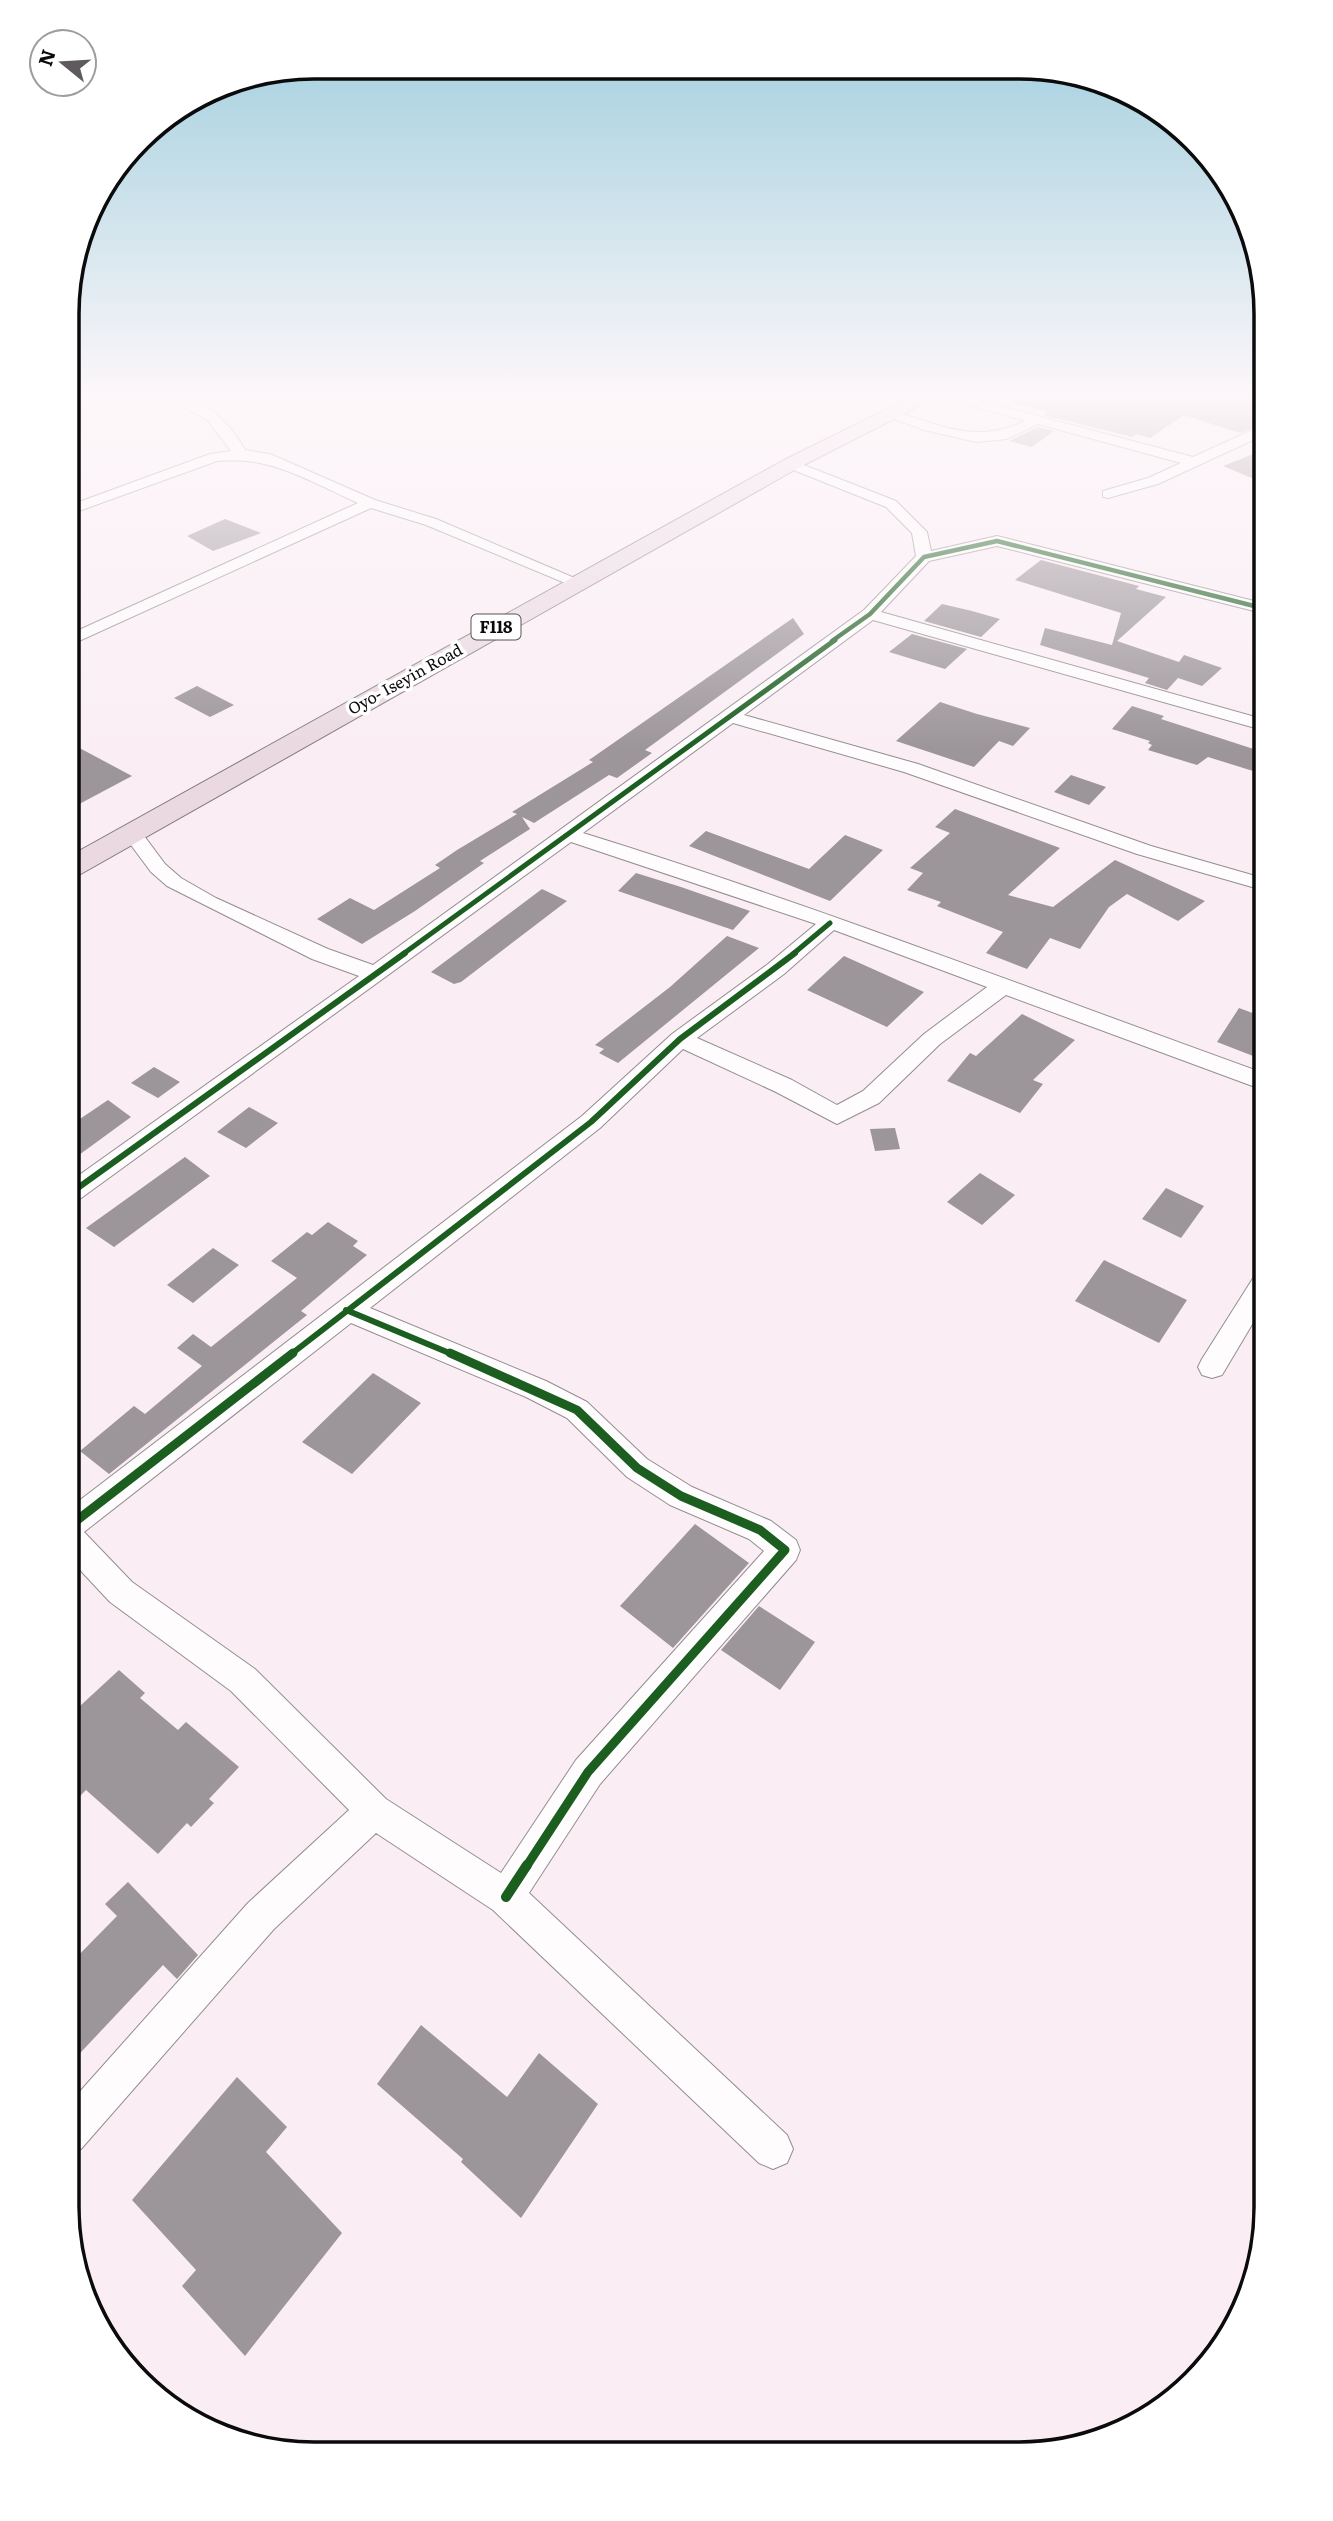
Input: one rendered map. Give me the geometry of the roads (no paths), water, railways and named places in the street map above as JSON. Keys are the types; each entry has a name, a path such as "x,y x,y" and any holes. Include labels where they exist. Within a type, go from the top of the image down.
{"main road":[{"name":"Oyo- Iseyin Road","path":"79,863 701,514"}],"street":[{"path":"79,635 347,514"},
{"path":"404,514 431,522 576,582"},
{"path":"901,514 919,532 923,557"},
{"path":"79,1187 870,614 923,557 997,541 1254,606"},
{"path":"870,614 1254,723"},
{"path":"730,716 911,768 1144,849 1254,881"},
{"path":"132,833 158,868 174,882 209,902 320,954 376,974"},
{"path":"566,834 691,871 1006,984 1254,1078"},
{"path":"79,1519 590,1122 680,1039 776,969 830,923"},
{"path":"680,1039 783,1086 837,1116 871,1097 932,1039 1006,984"},
{"path":"1212,1367 1254,1299"},
{"path":"346,1310 536,1389 576,1410 637,1468 681,1496 760,1530 785,1550 588,1772 506,1897"},
{"path":"79,1548 121,1592 243,1680 374,1811 506,1897 773,2149"},
{"path":"79,2120 261,1916 374,1811"}]}
